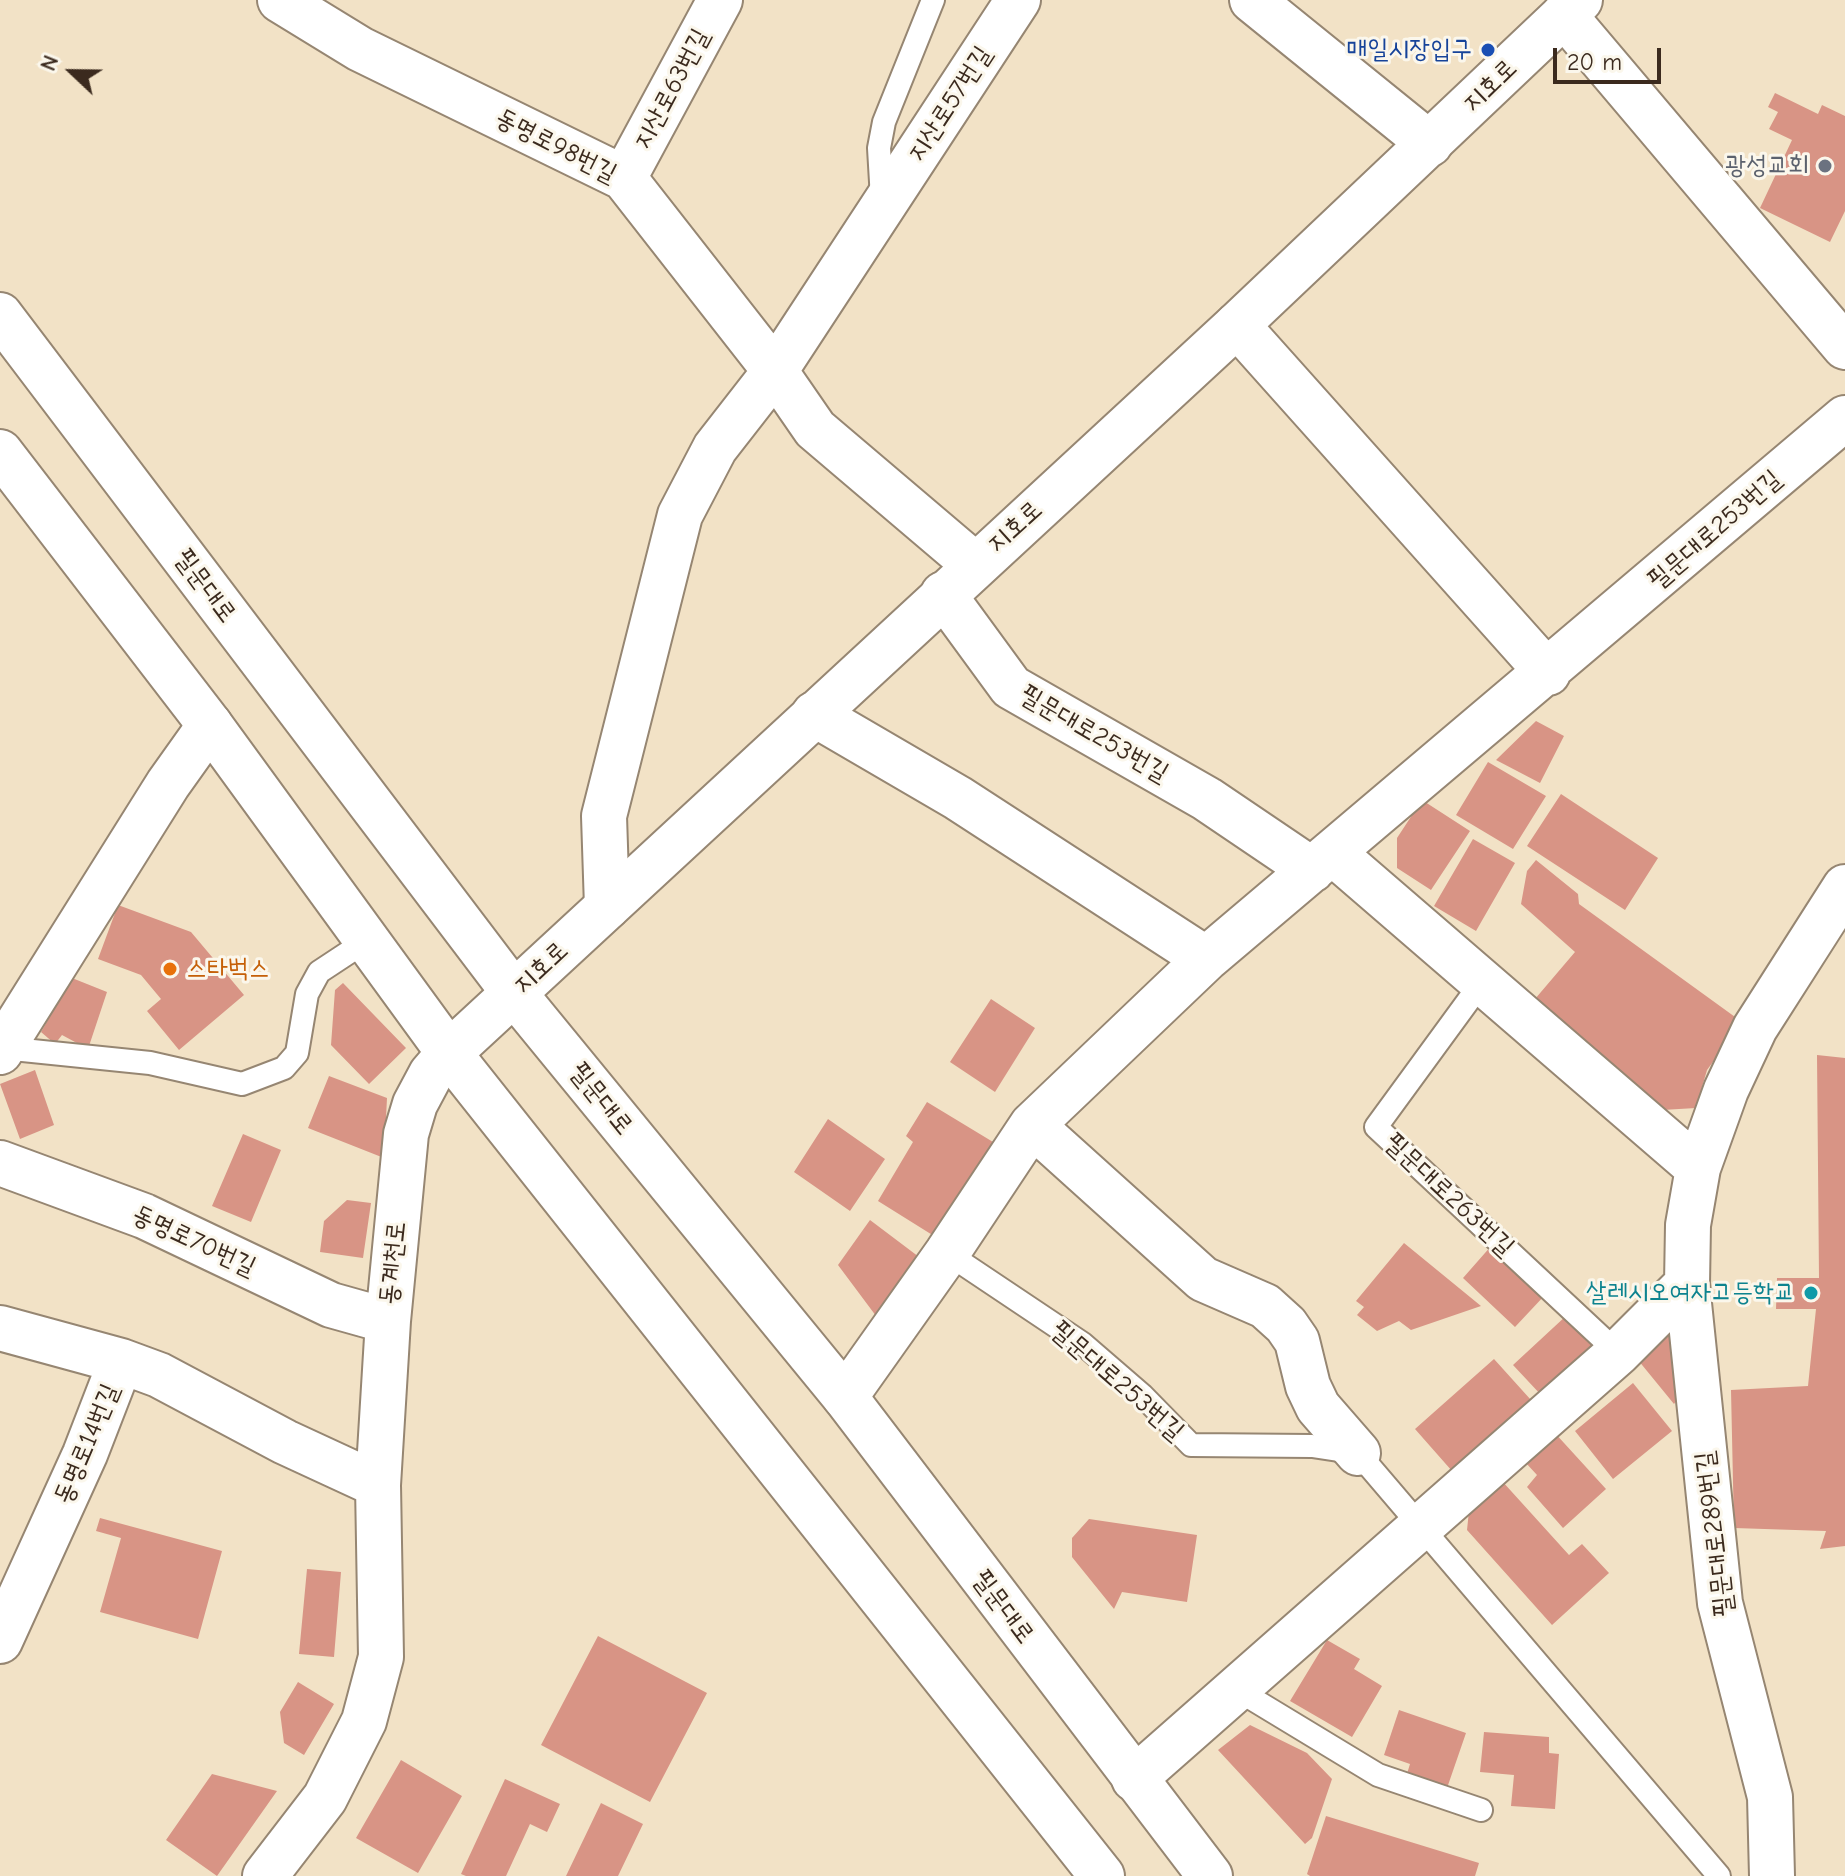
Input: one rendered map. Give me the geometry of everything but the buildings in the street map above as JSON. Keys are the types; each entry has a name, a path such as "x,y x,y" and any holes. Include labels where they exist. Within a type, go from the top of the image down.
{"street":[{"name":"지산로63번길","path":"624,178 720,0"},
{"name":"지산로57번길","path":"775,371 1018,0"},
{"path":"1252,0 1430,144"},
{"name":"동명로98번길","path":"307,7 360,49 624,178 775,371 815,429 975,565"},
{"path":"1572,7 1840,335"},
{"name":"지호로","path":"449,1053 1237,325 1572,7"},
{"name":"필문대로","path":"0,315 514,993 845,1397 1210,1876"},
{"path":"1237,325 1548,673"},
{"path":"607,907 604,816 680,515 715,448 775,371"},
{"name":"필문대로253번길","path":"845,1397 947,1253 1032,1125 1206,959 1548,673 1845,418"},
{"path":"0,452 210,725 449,1053 1102,1876"},
{"name":"필문대로253번길","path":"943,594 1011,687 1322,862"},
{"path":"814,714 958,798 1206,959"},
{"path":"1,1050 168,784 210,725"},
{"path":"1322,862 1482,982 1698,1168"},
{"path":"1134,1779 1618,1353 1687,1284 1688,1225 1698,1168 1726,1090 1755,1028 1845,887"},
{"name":"동계천로","path":"265,1876 325,1798 364,1721 381,1657 378,1485 388,1321 406,1134 415,1104 431,1074 449,1053"},
{"path":"1032,1125 1203,1279 1265,1306 1286,1325 1297,1341 1308,1386 1318,1407 1358,1453"},
{"name":"동명로70번길","path":"0,1163 144,1216 331,1305 388,1321"},
{"name":"필문대로289번길","path":"1687,1284 1720,1603 1770,1797 1772,1876"},
{"name":"동명로14번길","path":"0,1328 121,1361 85,1454 0,1641"},
{"path":"121,1361 159,1375 285,1442 378,1485"}],"lane":[{"name":"지산로57번길","path":"882,208 879,148 884,122 933,0"},
{"path":"1,1050 150,1063 242,1084 264,1078 284,1068 297,1053 307,994 319,972 366,941"},
{"name":"필문대로263번길","path":"1482,982 1376,1127 1618,1353"},
{"name":"필문대로253번길","path":"947,1253 1083,1344 1142,1395 1191,1445 1312,1446 1358,1453"},
{"path":"1358,1453 1719,1876"},
{"path":"1236,1689 1378,1775 1481,1810"}],"place":[{"name":"매일시장입구","path":"1488,50"},
{"name":"광성교회","path":"1825,166"},
{"name":"스타벅스","path":"170,969"},
{"name":"살레시오여자고등학교","path":"1811,1293"}]}
